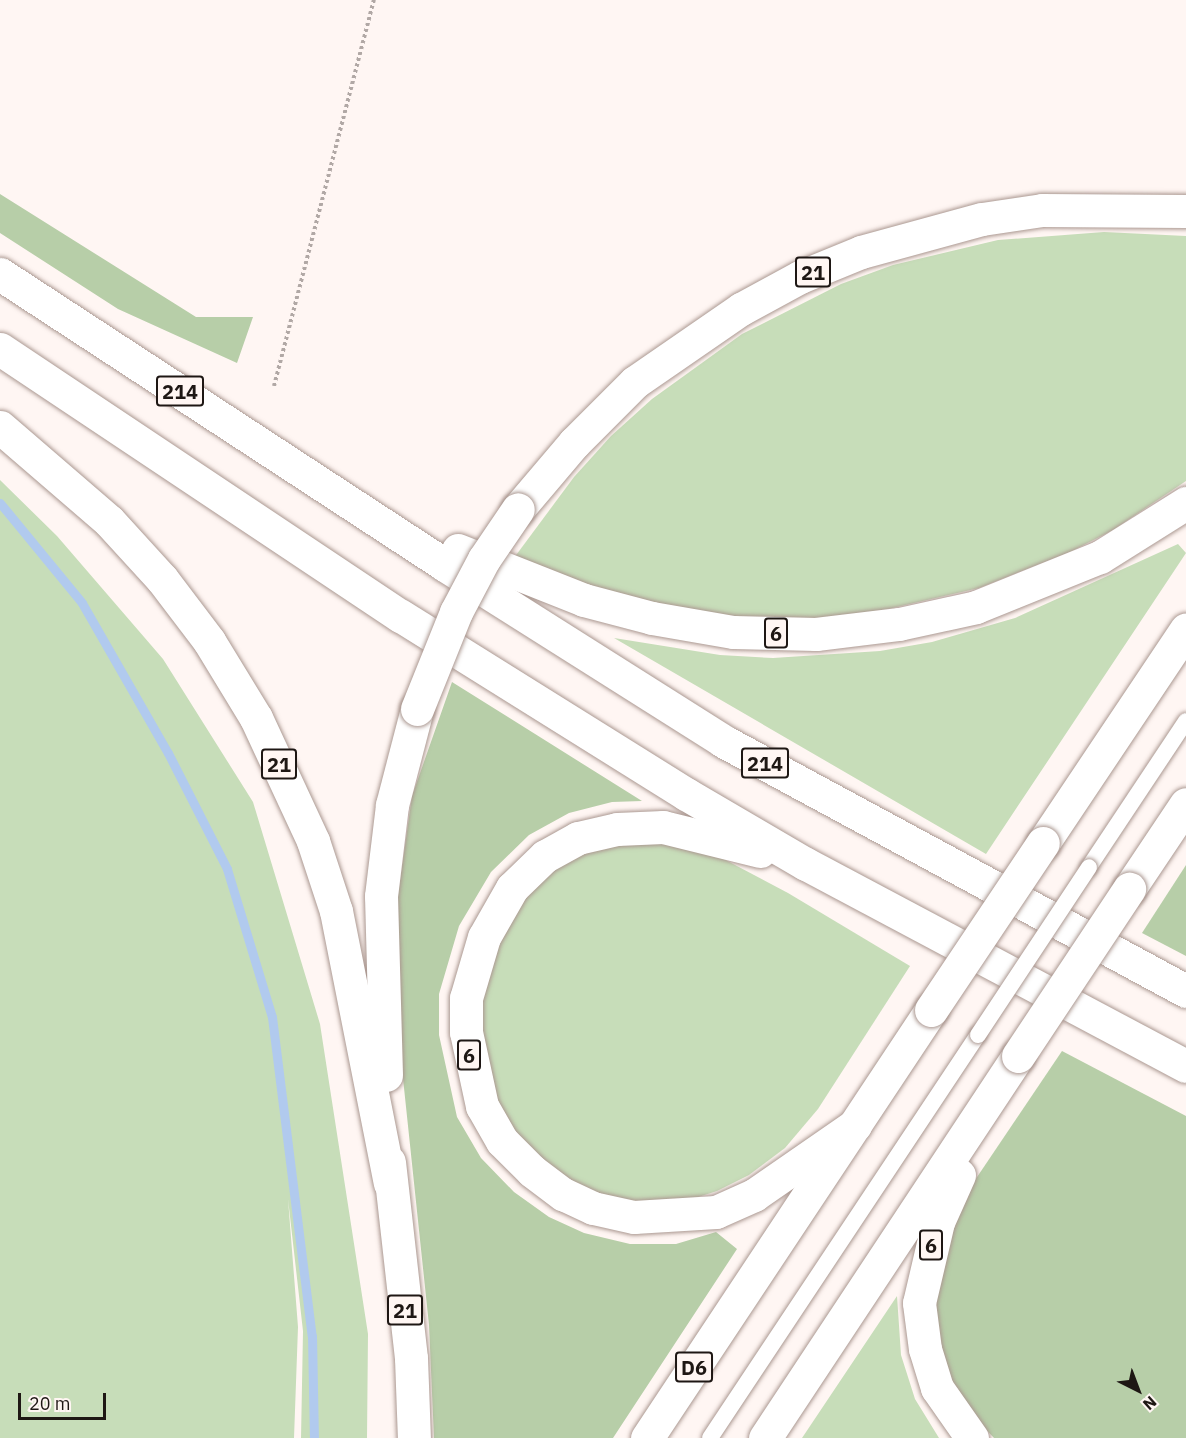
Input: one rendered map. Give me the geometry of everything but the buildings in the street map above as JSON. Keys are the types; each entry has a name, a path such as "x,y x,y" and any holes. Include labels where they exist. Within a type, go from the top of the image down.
{"highway":[{"name":"21","path":"390,1183 381,896 392,805 417,709 456,612 484,559 518,509 574,443 635,382 731,315 800,278 861,252 982,219 1054,210 1186,212"},
{"name":"214","path":"0,274 723,741 1186,991"},
{"path":"0,349 401,616 806,864 1186,1066"},
{"name":"21","path":"2,429 109,521 162,579 209,641 256,718 313,841 336,911 390,1183 411,1358 414,1438"},
{"name":"6","path":"359,508 584,600 652,618 733,632 816,633 899,624 976,607 1100,557 1186,503"},
{"name":"6","path":"741,1297 1186,629"},
{"name":"6","path":"765,1438 1186,804"},
{"name":"6","path":"806,864 663,827 617,829 578,838 545,856 512,888 484,937 466,998 472,1074 482,1107 502,1141 532,1172 563,1194 593,1208 634,1217 716,1212 754,1195 855,1125"},
{"name":"6","path":"972,1438 938,1388 925,1349 919,1303 938,1222 1018,1056"},
{"name":"D6","path":"647,1438 741,1297"}],"lane":[{"path":"710,1438 1186,721"}],"path":[{"path":"273,386 374,0"}],"green space":[{"path":"0,194 196,317 253,317 237,363 118,309 0,233"},
{"path":"1104,232 1186,236 1186,481 1113,530 1070,552 979,588 875,612 822,618 715,617 508,566 574,477 611,436 652,399 742,334 841,284 893,265 998,240"},
{"path":"0,480 57,536 163,659 253,802 320,1024 368,1334 367,1438 301,1438 303,1331 288,1199 298,1327 294,1438 0,1438"},
{"path":"1178,544 1186,553 986,854 614,638 720,655 773,658 880,651 932,642 1015,618"},
{"path":"452,682 642,801 612,802 569,813 529,835 491,872 459,926 439,994 439,1035 457,1117 481,1158 514,1192 549,1217 584,1233 630,1244 676,1244 716,1232 737,1249 613,1438 434,1438 429,1325 396,1012 394,923 412,796"},
{"path":"618,840 699,846 788,893 910,966 818,1109 785,1148 749,1175 717,1191 670,1206 596,1197 539,1163 492,1102 477,1000 494,941 521,895 551,865"},
{"path":"1186,865 1186,956 1142,933"},
{"path":"1062,1051 1186,1116 1186,1438 994,1438 974,1417 952,1382 940,1346 935,1303 953,1227 971,1186"},
{"path":"897,1296 901,1355 915,1399 939,1438 802,1438"}],"waterway":[{"path":"0,503 82,603 168,753 227,869 272,1017 312,1336 314,1438"}]}
